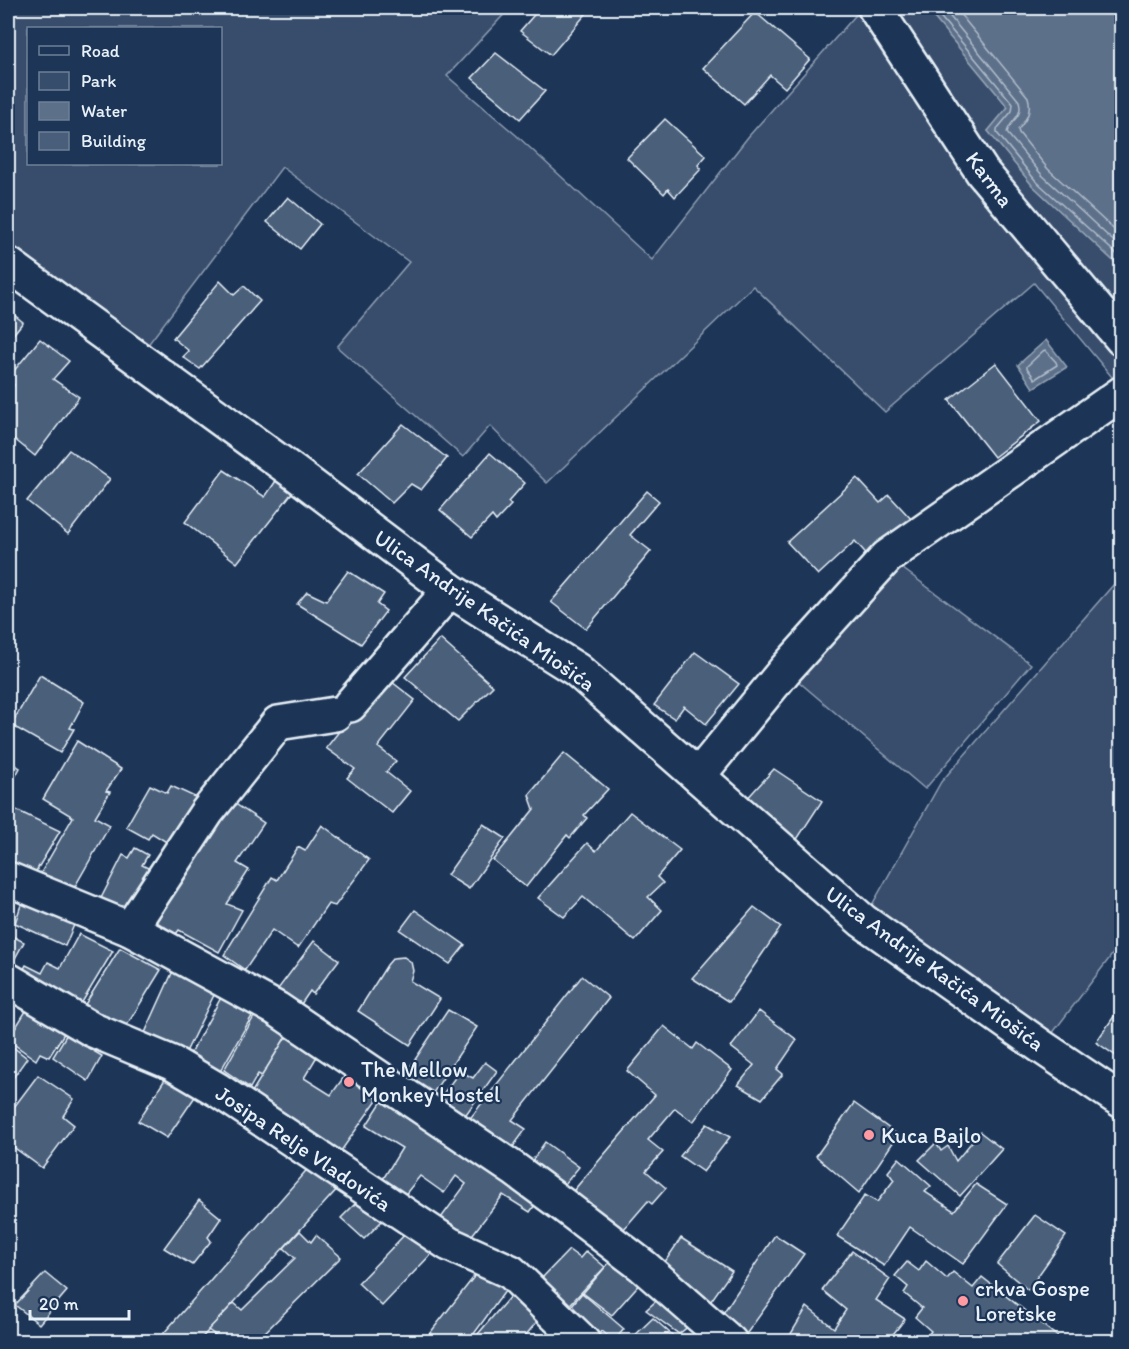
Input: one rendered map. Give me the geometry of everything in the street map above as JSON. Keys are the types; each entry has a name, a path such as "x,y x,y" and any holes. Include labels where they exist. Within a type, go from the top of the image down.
{"street":[{"name":"Karma","path":"875,8 982,173 1122,339"},
{"name":"Ulica Andrije Kačića Miošića","path":"8,264 295,473 450,590 577,670 863,921 1122,1101"},
{"path":"698,776 784,670 887,558 1122,393"},
{"path":"130,929 207,812 278,723 343,710 450,590"},
{"path":"8,879 130,929 277,1009 514,1169 643,1266 730,1341"},
{"name":"Josipa Relje Vladovića","path":"8,980 93,1030 172,1063 218,1090 449,1245 511,1272 583,1341"}],"green space":[{"path":"8,8 510,8 447,76 516,135 652,260 748,137 862,8 926,8 1008,107 988,131 1032,185 1121,268 1121,388 1034,283 885,412 753,286 547,483 490,426 463,457 337,347 409,262 282,167 138,358 8,264"},
{"path":"887,557 1031,664 925,789 785,670"},
{"path":"1121,576 1121,943 1042,1047 863,921 941,782"}],"water":[{"path":"926,8 1121,8 1121,268 1032,185 988,131 1008,107"},
{"path":"1046,340 1067,367 1033,388 1018,365"}],"building":[{"path":"540,8 591,8 551,55 520,31"},
{"path":"755,12 810,59 785,88 770,75 744,104 703,68"},
{"path":"496,53 545,91 520,119 472,78"},
{"path":"665,119 706,156 698,165 701,169 675,197 668,189 664,194 627,158"},
{"path":"288,197 320,224 300,249 267,222"},
{"path":"220,281 234,295 244,286 260,301 200,369 183,357 189,351 173,338"},
{"path":"8,310 23,322 8,341"},
{"path":"40,339 69,361 53,379 79,397 35,456 8,434 8,394 14,385 8,378"},
{"path":"996,363 1041,421 994,457 949,400"},
{"path":"403,424 447,458 421,490 411,484 392,503 358,474"},
{"path":"69,450 110,479 68,534 27,501"},
{"path":"490,453 525,483 508,502 511,505 496,521 492,516 472,537 440,510"},
{"path":"224,470 265,497 280,475 295,489 237,563 185,522"},
{"path":"857,478 880,503 889,495 913,521 871,559 855,541 818,575 787,542"},
{"path":"647,491 659,501 630,535 651,551 586,629 551,602"},
{"path":"348,571 384,594 377,604 386,611 361,644 297,604 307,592 326,601"},
{"path":"440,639 493,686 458,721 405,677"},
{"path":"695,652 739,684 706,724 684,706 675,719 654,705"},
{"path":"40,675 84,702 70,728 74,729 60,753 11,725"},
{"path":"383,675 415,700 378,747 396,761 386,772 410,791 392,813 347,778 355,769 326,748"},
{"path":"77,741 121,769 106,791 110,792 95,817 110,825 70,895 38,878 73,817 43,799"},
{"path":"564,753 608,789 584,815 587,818 570,838 567,835 526,887 493,860 534,809 529,795"},
{"path":"8,760 20,768 8,790"},
{"path":"774,769 822,801 794,844 773,827 775,820 743,803"},
{"path":"150,785 167,793 171,786 197,798 168,843 152,833 148,839 126,827"},
{"path":"225,797 264,823 237,863 249,870 227,904 242,910 219,952 179,930 176,934 147,916"},
{"path":"14,809 60,831 32,878 8,863 8,821"},
{"path":"630,812 680,850 657,877 663,883 648,897 662,910 635,941 583,897 564,917 538,898 587,843 596,851"},
{"path":"483,824 505,838 469,889 447,875"},
{"path":"322,825 369,860 335,906 328,904 298,948 272,930 245,970 224,955 272,877 277,880 298,847 305,851"},
{"path":"135,848 148,855 142,865 160,874 129,922 95,910 123,855 129,858"},
{"path":"22,902 74,925 65,946 15,923"},
{"path":"754,907 781,927 729,1002 692,978"},
{"path":"415,910 465,945 450,964 400,930"},
{"path":"8,934 24,942 8,971"},
{"path":"79,934 113,951 75,1014 16,984 26,965 42,973 48,962 60,968"},
{"path":"314,941 339,960 313,994 310,991 297,1010 275,993"},
{"path":"120,948 161,970 119,1038 79,1014"},
{"path":"404,957 411,962 413,971 410,981 440,999 410,1045 358,1011 387,965 393,958"},
{"path":"173,971 217,989 180,1064 139,1046"},
{"path":"582,976 609,998 512,1120 526,1129 507,1155 464,1126"},
{"path":"223,994 255,1011 214,1082 184,1065"},
{"path":"34,998 72,1021 49,1057 40,1053 36,1060 8,1040"},
{"path":"1122,1005 1122,1060 1096,1042"},
{"path":"448,1010 477,1027 427,1102 400,1082"},
{"path":"759,1011 797,1040 777,1069 783,1074 762,1099 738,1085 754,1065 731,1047"},
{"path":"255,1015 287,1035 262,1076 258,1074 250,1088 224,1070"},
{"path":"74,1022 95,1036 88,1048 102,1056 88,1081 53,1057"},
{"path":"664,1026 693,1049 697,1043 732,1070 693,1122 675,1108 648,1140 663,1152 646,1171 666,1188 652,1204 648,1201 617,1237 568,1197 655,1095 627,1071"},
{"path":"287,1035 319,1053 304,1078 331,1095 346,1074 379,1097 334,1161 247,1100"},
{"path":"8,1043 27,1058 8,1085"},
{"path":"485,1062 497,1071 464,1117 439,1099 460,1071 473,1078"},
{"path":"173,1067 203,1085 167,1138 138,1121"},
{"path":"38,1075 74,1099 63,1116 74,1125 42,1168 8,1143 8,1115"},
{"path":"384,1098 540,1198 530,1212 503,1195 466,1243 438,1222 466,1184 456,1176 444,1193 420,1176 396,1206 375,1192 402,1148 366,1126"},
{"path":"854,1103 898,1135 859,1193 816,1156"},
{"path":"707,1124 730,1137 703,1172 680,1156"},
{"path":"980,1132 1002,1149 960,1196 919,1160 936,1143 941,1151 948,1146 956,1161"},
{"path":"545,1142 579,1167 560,1190 529,1165"},
{"path":"899,1158 931,1186 925,1192 954,1211 976,1184 1007,1204 963,1264 910,1227 884,1266 837,1236 865,1195 877,1202 894,1180 888,1172"},
{"path":"311,1165 339,1187 198,1342 156,1342"},
{"path":"361,1198 384,1219 364,1239 341,1218"},
{"path":"199,1200 221,1218 208,1237 211,1241 192,1265 164,1248"},
{"path":"1035,1215 1066,1236 1028,1290 997,1264"},
{"path":"411,1228 435,1250 382,1306 358,1283"},
{"path":"300,1231 311,1242 316,1235 341,1257 255,1342 209,1342 215,1335 208,1330 234,1303 242,1310 295,1258 284,1248"},
{"path":"775,1235 804,1254 742,1340 717,1322"},
{"path":"681,1238 732,1271 706,1308 660,1269"},
{"path":"569,1250 580,1258 586,1251 605,1267 560,1315 539,1281"},
{"path":"852,1251 890,1279 876,1300 905,1319 887,1342 786,1342 807,1307 834,1328 846,1310 822,1290"},
{"path":"614,1257 642,1281 612,1315 583,1293"},
{"name":"crkva Gospe Loretske","path":"926,1261 947,1279 953,1272 973,1288 982,1277 1058,1337 1054,1342 923,1342 931,1331 915,1317 922,1308 904,1293 908,1287 895,1276 907,1262 919,1271"},
{"path":"484,1264 511,1283 468,1342 423,1342"},
{"path":"45,1273 67,1291 39,1324 15,1305"},
{"path":"518,1287 546,1311 520,1342 488,1342 478,1334"},
{"path":"582,1293 624,1329 614,1341 602,1331 592,1341 563,1316"},
{"path":"663,1295 696,1320 679,1334 646,1310"},
{"path":"653,1318 679,1341 628,1342"}],"place":[{"name":"The Mellow Monkey Hostel","path":"349,1082"},
{"name":"Kuca Bajlo","path":"869,1135"},
{"name":"crkva Gospe Loretske","path":"963,1301"}]}
